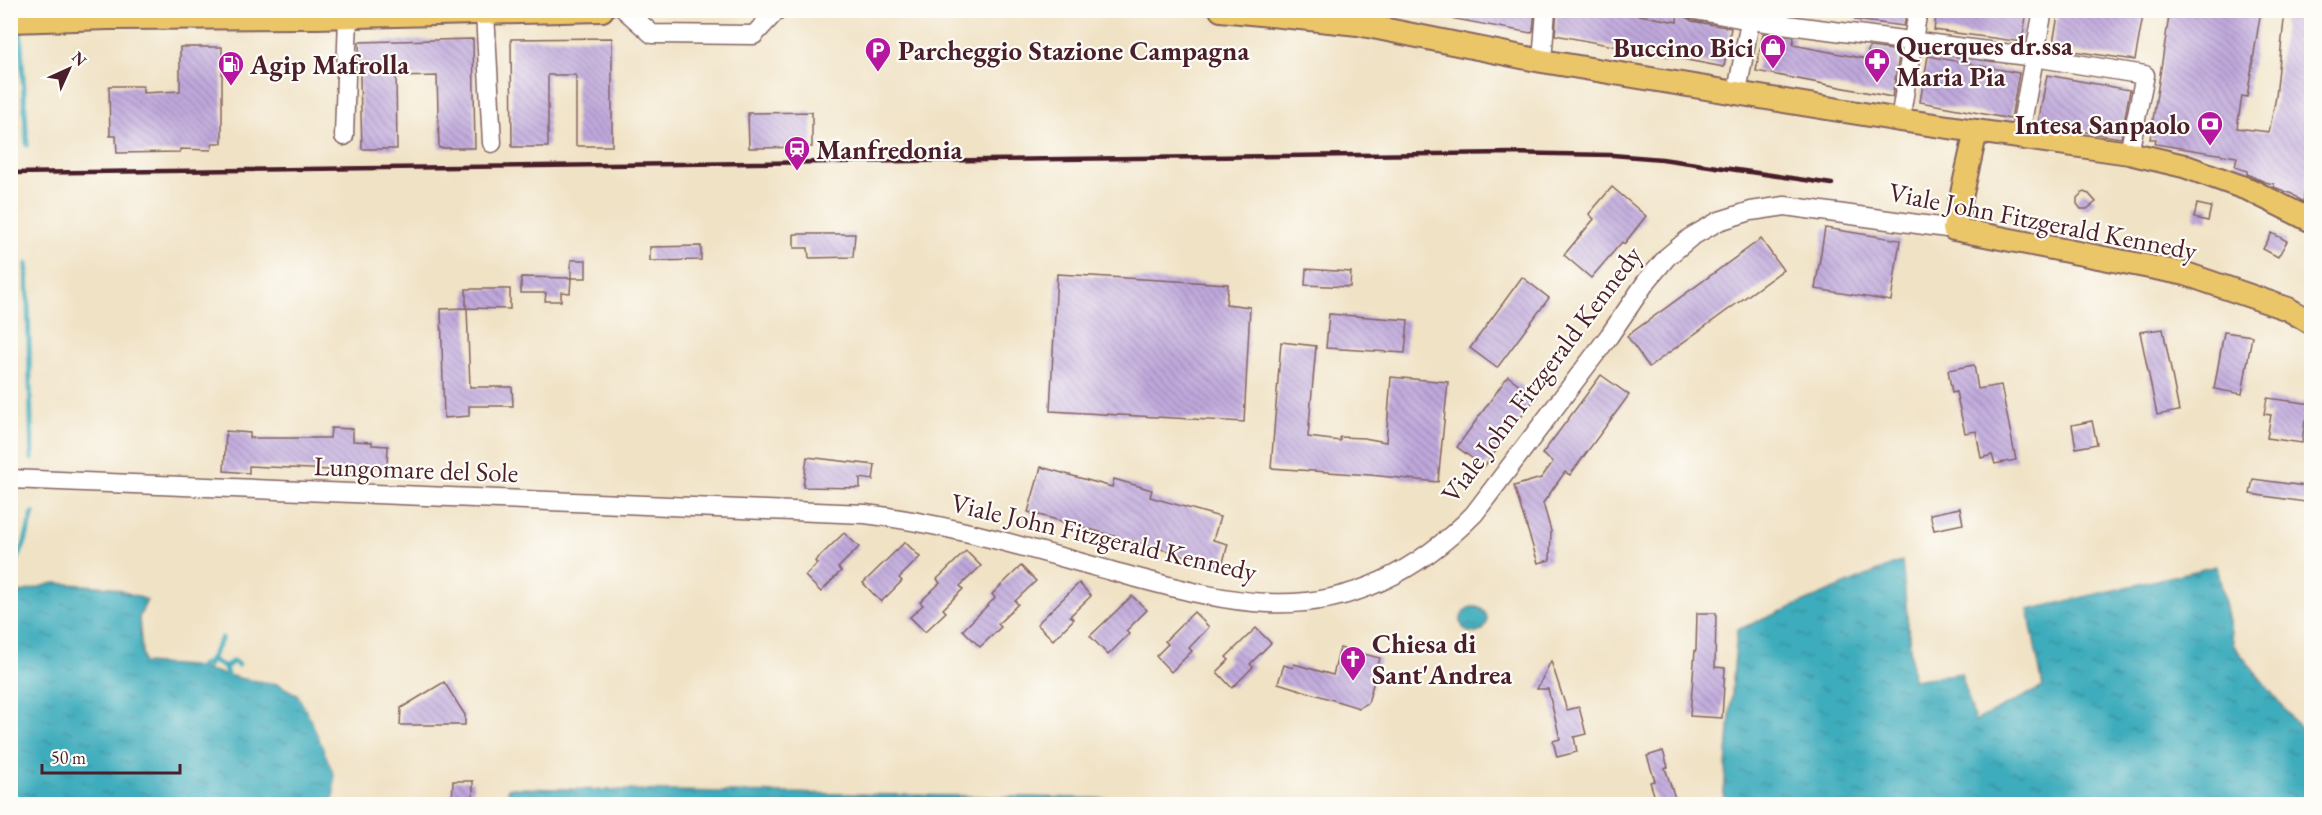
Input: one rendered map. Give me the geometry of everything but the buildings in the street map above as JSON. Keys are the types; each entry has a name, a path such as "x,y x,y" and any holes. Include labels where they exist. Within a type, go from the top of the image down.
{"main road":[{"path":"10,21 238,14 602,10"},
{"path":"1221,10 1358,17 1542,61 1900,120 2129,153 2184,166 2250,190 2312,221"},
{"path":"1954,230 1976,130"},
{"name":"Viale John Fitzgerald Kennedy","path":"1954,230 2186,274 2288,309 2312,323"}],"street":[{"path":"625,10 652,34 742,35 754,35 777,10"},
{"path":"1542,61 1546,10"},
{"path":"1695,10 1751,15 2145,75 2129,153"},
{"path":"1900,120 1918,10"},
{"path":"2019,138 2043,10"},
{"path":"344,136 347,12"},
{"path":"485,13 492,143"},
{"path":"1737,92 1751,15"},
{"name":"Viale John Fitzgerald Kennedy","path":"818,512 888,517 1232,599 1269,603 1307,602 1341,596 1373,585 1418,561 1451,537 1474,514 1609,336 1646,282 1667,257 1691,237 1719,221 1751,211 1785,206 1954,230"},
{"name":"Lungomare del Sole","path":"10,479 818,512"}],"water":[{"path":"1902,561 1913,680 1961,673 1975,721 2043,687 2028,610 2217,566 2234,646 2311,742 2311,804 1723,804 1737,630"},
{"path":"54,583 110,587 147,600 139,618 143,663 191,666 243,679 278,684 299,696 335,776 334,804 11,804 11,595"},
{"path":"1474,607 1483,611 1487,620 1483,629 1474,633 1465,629 1461,620 1465,611"},
{"path":"508,788 1399,804 508,804"}],"pier":[{"path":"302,695 316,721 337,775 337,804 334,804 335,776 299,696"}],"waterway":[{"path":"20,27 27,145"},
{"path":"27,264 32,459"},
{"path":"10,574 24,545 33,513"},
{"path":"198,668 204,664 207,666 222,638"},
{"path":"211,659 225,668"},
{"path":"227,675 225,668 233,661 238,665"}],"railway":[{"path":"10,173 1510,153 1612,155 1662,159 1832,184"}],"place":[{"name":"Buccino Bici","path":"1773,70"},
{"name":"Parcheggio Stazione Campagna","path":"878,73"},
{"name":"Querques dr.ssa Maria Pia","path":"1877,84"},
{"name":"Agip Mafrolla","path":"231,87"},
{"name":"Intesa Sanpaolo","path":"2210,147"},
{"name":"Manfredonia","path":"797,172"},
{"name":"Chiesa di Sant'Andrea","path":"1353,682"}]}
